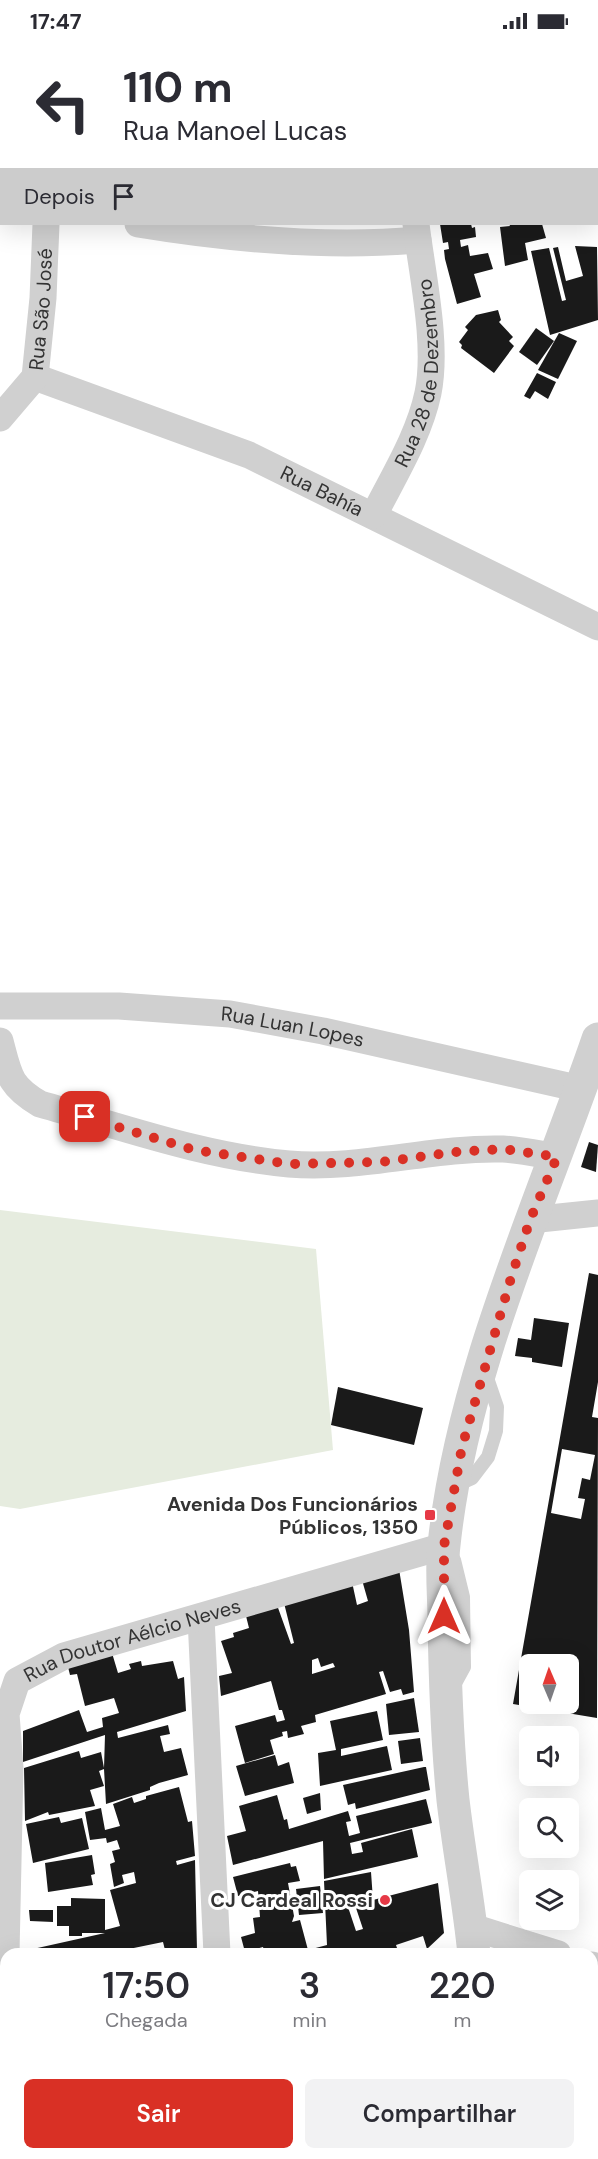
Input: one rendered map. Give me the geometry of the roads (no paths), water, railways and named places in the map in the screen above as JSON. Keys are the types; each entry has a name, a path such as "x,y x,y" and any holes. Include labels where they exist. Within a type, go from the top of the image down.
{"street":[{"name":"Rua São José","path":"0,418 35,377 46,225"},
{"path":"147,225 275,240 377,243 417,232"},
{"name":"Rua 28 de Dezembro","path":"374,515 416,429 428,393 429,323 417,232"},
{"name":"Rua Bahía","path":"35,377 249,455 374,515 472,567 598,627"},
{"name":"Rua Luan Lopes","path":"0,1006 119,1006 230,1014 323,1031 581,1089"},
{"path":"492,1948 470,1946 453,1800 447,1694 444,1546 454,1486 483,1368 530,1220 557,1157 598,1039"},
{"path":"0,1041 8,1070 20,1092 40,1104 194,1150 290,1164 382,1162 455,1152 504,1149 557,1157"},
{"path":"530,1220 598,1213"},
{"name":"Rua Doutor Aélcio Neves","path":"6,1948 9,1768 6,1714 16,1681 64,1656 444,1546"},
{"path":"201,1618 217,1948"}],"place":[{"name":"Avenida Dos Funcionários Públicos, 1350","path":"430,1515"},
{"name":"CJ Cardeal Rossi","path":"385,1900"}]}
